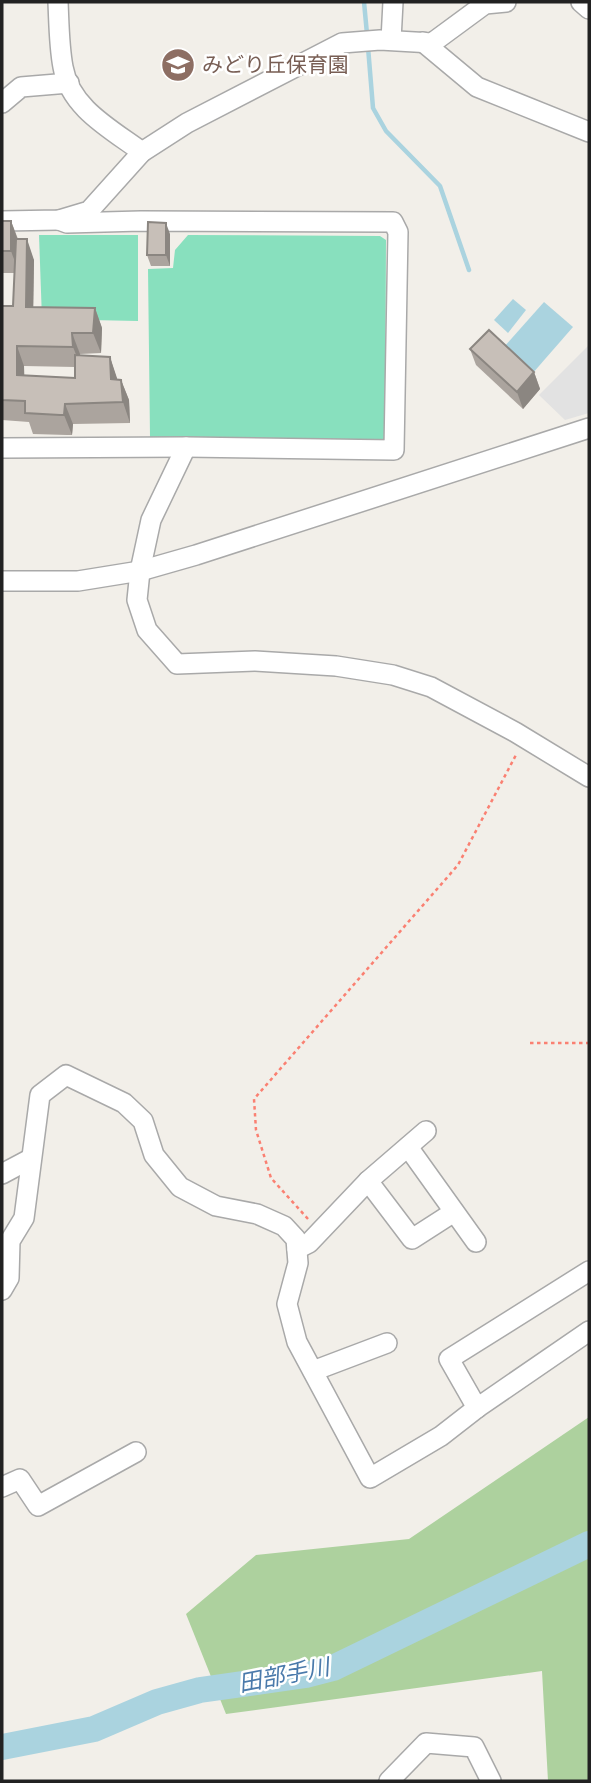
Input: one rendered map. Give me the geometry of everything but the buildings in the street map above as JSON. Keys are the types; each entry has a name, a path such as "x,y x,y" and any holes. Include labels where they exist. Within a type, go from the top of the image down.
{"street":[{"path":"58,2 63,69 76,99 86,111 142,152"},
{"path":"391,40 393,2"},
{"path":"2,221 60,220 89,211 142,152 187,122 342,43 391,40 432,43 485,4 506,2"},
{"path":"581,2 589,9"},
{"path":"423,42 477,88 589,132"},
{"path":"2,103 21,87 69,83"},
{"path":"2,448 394,450 398,232 393,222 68,223 60,220"},
{"path":"2,581 78,581 140,571 589,428"},
{"path":"186,447 151,520 137,600 147,630 177,664 255,661 296,663 393,675 431,687 525,738 589,777"},
{"path":"2,1290 9,1278 6,1235 24,1218 40,1096 66,1075 124,1103 143,1121 154,1155 180,1187 216,1206 257,1214 284,1226 296,1238 298,1263 287,1304 297,1342 370,1478 441,1436 589,1331"},
{"path":"297,1248 310,1243 368,1181 426,1131"},
{"path":"408,1147 476,1242"},
{"path":"2,1174 30,1159"},
{"path":"368,1181 412,1239 454,1212"},
{"path":"477,1408 449,1359 589,1271"},
{"path":"313,1371 387,1343"},
{"path":"2,1487 20,1479 38,1506 136,1452"},
{"path":"389,1781 426,1743 474,1747 491,1781"}],"path":[{"path":"320,1232 271,1178 257,1130 254,1100 458,865 525,738"},
{"path":"530,1043 589,1043"}],"green space":[{"path":"39,235 138,235 138,321 42,319"},
{"path":"188,235 380,236 386,240 385,439 379,444 150,437 148,269 173,268 175,250"},
{"path":"589,1417 589,1781 548,1781 542,1671 226,1714 186,1614 256,1555 409,1539"}],"shaded area":[{"path":"589,345 589,413 565,420 539,395"}],"water":[{"path":"513,299 526,310 508,333 494,320"},
{"path":"544,302 573,327 532,374 503,348"}],"waterway":[{"path":"364,2 367,34"},
{"path":"368,47 373,108 386,131 440,186 469,270"},
{"name":"田部手川","path":"2,1747 94,1729 157,1702 200,1690 306,1675 333,1668 589,1544"}],"place":[{"name":"みどり丘保育園","path":"178,65"}]}
